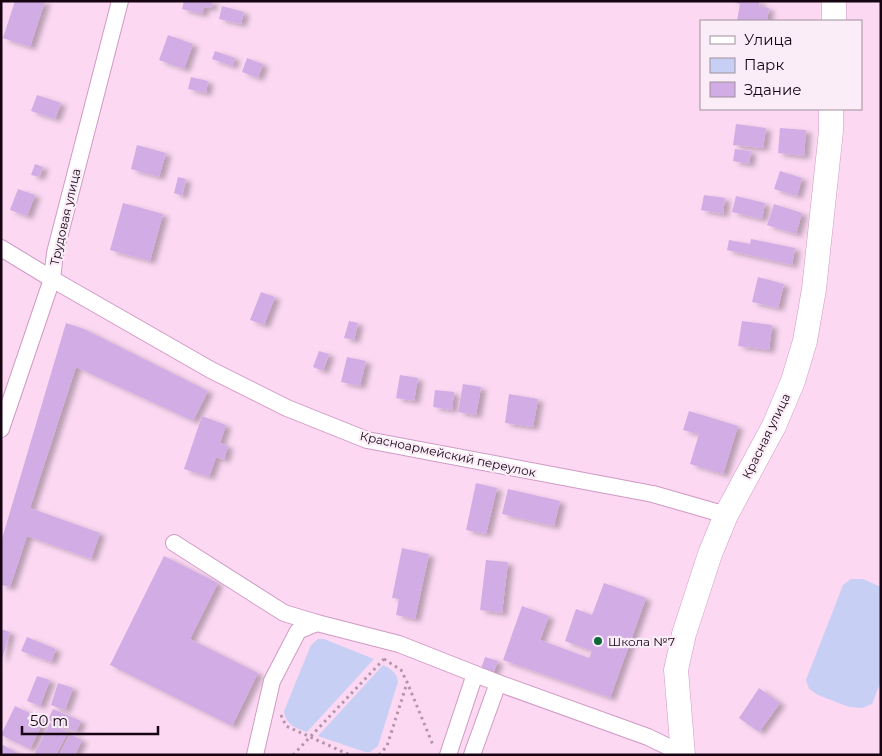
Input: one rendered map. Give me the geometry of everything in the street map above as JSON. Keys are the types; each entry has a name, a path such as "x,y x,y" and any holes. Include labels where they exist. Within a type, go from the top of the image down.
{"main road":[{"path":"834,1 834,20"},
{"name":"Красная улица","path":"683,754 676,670 688,618 710,554 726,515 774,426 793,381 805,341 814,289 832,110"}],"street":[{"name":"Трудовая улица","path":"1,429 52,279 55,253 120,1"},
{"name":"Красноармейский переулок","path":"1,248 211,370 287,408 367,440 653,494 726,515"},
{"path":"174,543 284,613 399,644 498,683 648,737 683,754"},
{"path":"254,755 272,681 298,631 317,623"},
{"path":"442,754 475,674"},
{"path":"472,755 498,683"}],"path":[{"path":"376,656 401,670 442,754"},
{"path":"293,755 384,659"},
{"path":"378,755 386,746 407,682"},
{"path":"282,706 281,715 286,726 350,755"}],"green space":[{"path":"851,579 863,579 881,587 881,681 872,704 862,708 849,707 818,695 809,689 806,680 843,585"},
{"path":"318,639 324,639 374,659 307,732 289,723 284,711 311,645"},
{"path":"383,665 393,672 398,682 378,746 370,752 365,752 318,736"}],"building":[{"path":"15,1 45,1 30,47 3,38"},
{"path":"184,1 213,1 211,8 204,7 202,14 182,9"},
{"path":"731,1 760,1 759,6 769,8 767,20 737,20 740,4"},
{"path":"222,6 244,12 241,24 219,19"},
{"path":"168,35 193,44 184,69 159,60"},
{"path":"215,51 235,58 232,66 212,59"},
{"path":"247,58 263,64 258,78 242,72"},
{"path":"191,77 208,81 206,93 188,89"},
{"path":"37,95 61,103 55,119 31,111"},
{"path":"736,124 766,128 763,148 733,145"},
{"path":"780,128 806,130 804,156 778,153"},
{"path":"137,145 166,153 159,177 131,169"},
{"path":"735,149 751,151 749,164 733,161"},
{"path":"35,164 43,167 39,177 31,175"},
{"path":"780,171 802,178 797,196 774,189"},
{"path":"178,177 186,179 182,196 174,193"},
{"path":"18,189 35,195 27,216 10,210"},
{"path":"704,195 725,198 723,214 701,210"},
{"path":"736,196 765,203 762,219 732,212"},
{"path":"123,203 163,214 150,261 110,250"},
{"path":"774,204 802,213 796,234 767,225"},
{"path":"751,239 795,248 792,265 727,250 729,240 750,244"},
{"path":"758,277 784,284 778,308 752,302"},
{"path":"261,292 275,297 264,325 250,320"},
{"path":"349,321 358,323 354,340 344,338"},
{"path":"742,321 772,325 769,350 738,346"},
{"path":"66,323 84,329 208,391 193,421 76,367 30,508 100,533 91,559 27,536 10,587 1,585 1,542"},
{"path":"319,351 329,354 323,371 313,367"},
{"path":"347,357 366,361 360,386 341,382"},
{"path":"400,375 418,378 414,401 396,398"},
{"path":"463,384 481,387 476,415 458,412"},
{"path":"435,390 454,392 452,410 433,407"},
{"path":"509,394 538,399 533,427 505,423"},
{"path":"689,411 738,426 723,474 690,464 699,434 683,430"},
{"path":"202,416 226,425 220,443 228,446 224,460 216,457 209,477 184,469"},
{"path":"476,483 497,488 486,534 466,530"},
{"path":"508,489 560,501 554,526 502,514"},
{"path":"402,548 429,554 415,619 396,615 399,599 392,598"},
{"path":"164,556 218,583 190,639 258,673 232,726 110,665"},
{"path":"486,560 508,562 502,613 480,610"},
{"name":"Школа №7","path":"604,583 646,598 610,698 503,660 522,606 549,616 540,640 589,658 592,651 565,641 576,609 592,615"},
{"path":"1,629 10,632 2,659 1,659"},
{"path":"27,637 56,649 51,662 21,651"},
{"path":"485,657 498,661 492,676 480,672"},
{"path":"37,676 50,680 40,706 27,701"},
{"path":"58,683 73,688 65,710 51,705"},
{"path":"759,688 780,703 759,732 739,718"},
{"path":"15,706 44,720 30,749 1,735"},
{"path":"53,709 81,721 76,732 48,720"},
{"path":"50,723 68,732 56,755 39,755 35,753"},
{"path":"70,734 82,740 75,755 59,755"},
{"path":"1,744 21,755 1,755"}],"place":[{"name":"Школа №7","path":"598,641"}]}
